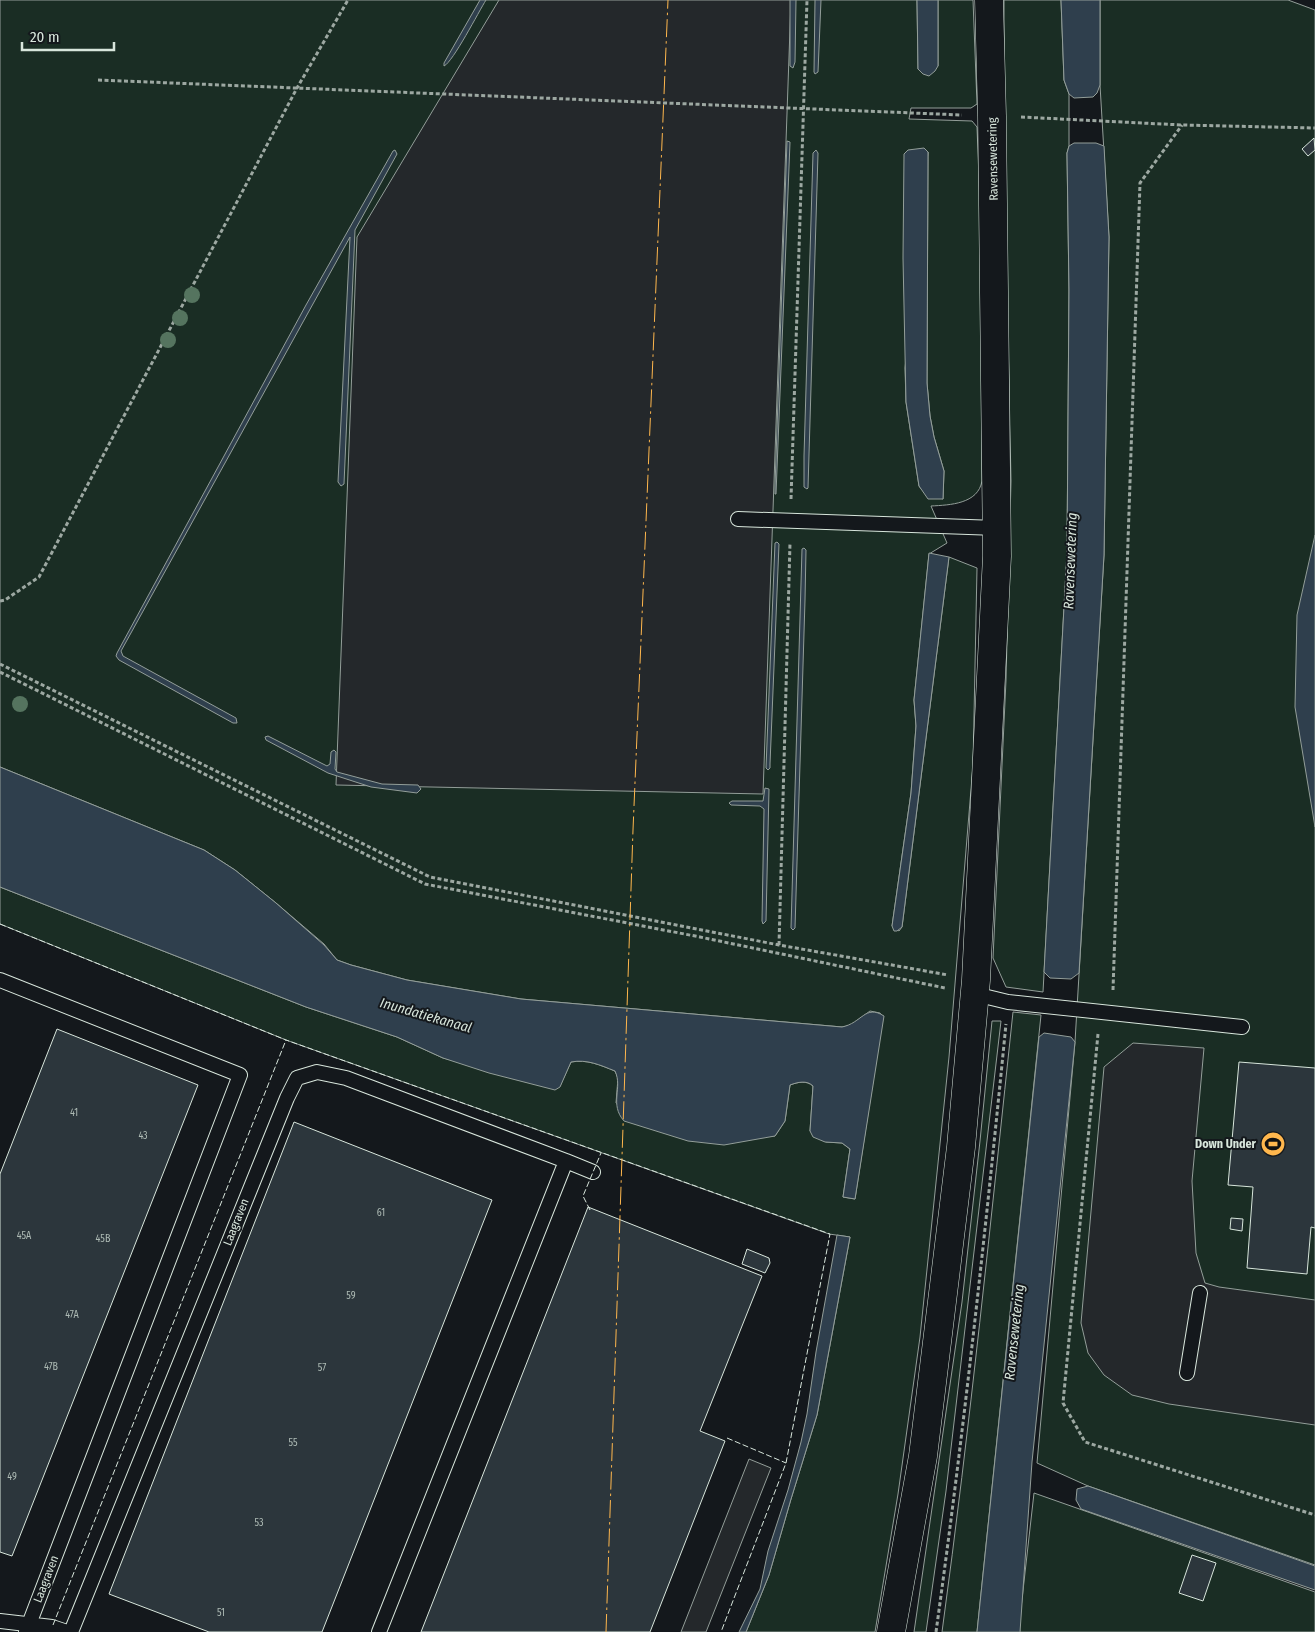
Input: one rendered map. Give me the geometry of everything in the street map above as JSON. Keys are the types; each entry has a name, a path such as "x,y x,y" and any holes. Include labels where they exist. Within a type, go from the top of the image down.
{"street":[{"name":"Ravensewetering","path":"891,1632 923,1456 962,1147 975,987 997,528 989,0"}],"lane":[{"path":"738,519 997,528"},
{"name":"Laagraven","path":"0,980 240,1075 28,1628"},
{"path":"975,987 1014,1002 1242,1027"},
{"name":"Laagraven","path":"71,1632 283,1107 297,1078 317,1072 346,1078 593,1172"},
{"path":"379,1632 566,1161"},
{"path":"1186,1373 1200,1294"},
{"path":"0,1621 28,1628 52,1627 67,1632"}],"path":[{"path":"0,601 5,600 39,577 297,88 348,0"},
{"path":"779,944 807,0"},
{"path":"98,80 1064,118 1182,125 1315,128"},
{"path":"1182,125 1140,183 1102,1011 1063,1403 1084,1442 1315,1515"},
{"path":"0,664 430,877 779,944 975,987"},
{"path":"0,672 424,884 975,987"},
{"path":"936,1632 954,1502 1014,1002"}],"green space":[{"path":"0,0 917,0 918,69 938,66 938,0 973,0 977,104 971,108 911,108 909,119 972,121 977,127 981,231 982,481 979,489 969,499 954,504 931,506 947,543 929,554 914,700 916,726 911,793 892,926 899,931 902,927 949,557 977,568 973,765 949,1057 920,1337 898,1494 875,1632 746,1632 769,1575 817,1415 850,1237 829,1234 286,1040 0,924 0,887 306,1007 397,1037 443,1058 560,1086 571,1062 583,1061 599,1065 615,1071 618,1078 616,1103 775,1136 785,1121 790,1085 799,1082 808,1083 813,1086 810,1131 826,1142 842,1143 850,1149 843,1197 855,1199 883,1016 880,1013 870,1011 851,1025 842,1027 521,999 407,980 351,965 337,960 324,944 276,903 235,870 204,850 0,767","holes":["928,152 927,383 934,437 944,471 943,499 926,493 919,486 906,402 905,368"]},
{"path":"1004,0 1061,0 1064,80 1069,94 1069,146 1067,153 1069,290 1067,552 1043,992 1006,987 993,958 1006,680 1011,481 1004,144"},
{"path":"1100,0 1288,0 1315,10 1315,1565 1088,1486 1037,1463 1075,1042 1104,555 1109,237 1100,85"},
{"path":"1013,1012 1041,1015 977,1632 942,1632 971,1400"},
{"path":"992,1021 1001,1021 946,1491 926,1632 914,1632 962,1302"},
{"path":"1034,1493 1315,1592 1315,1632 1020,1632 1019,1626"}],"shaded area":[{"path":"499,0 791,0 763,794 336,785 357,237"},
{"path":"1133,1043 1204,1048 1192,1181 1196,1253 1205,1283 1219,1287 1315,1300 1315,1425 1169,1404 1132,1395 1104,1375 1088,1353 1081,1323 1104,1067"},
{"path":"749,1459 771,1468 706,1632 681,1632"}],"water":[{"path":"480,0 486,0 459,46 444,66 444,63"},
{"path":"790,0 796,0 795,62 793,68 790,66"},
{"path":"815,0 821,0 818,72 815,74 814,72"},
{"path":"917,0 938,0 938,66 929,76 923,74 918,69"},
{"path":"1061,0 1100,0 1100,85 1093,97 1074,98 1069,94 1064,80"},
{"path":"787,141 790,142 775,494 775,486"},
{"path":"1074,143 1096,143 1104,146 1109,237 1104,555 1079,973 1071,979 1050,978 1044,972 1067,552 1069,290 1067,153 1069,146"},
{"path":"924,148 928,152 927,383 934,437 944,471 943,499 928,499 919,486 906,402 903,258 904,154 908,150"},
{"path":"395,150 397,154 355,230 344,484 341,486 338,482 350,237 121,651 123,656 236,718 237,723 233,723 119,660 116,656 306,305"},
{"path":"816,150 818,153 807,489 804,487 804,456 813,153"},
{"path":"1315,535 1315,827 1295,707 1297,615"},
{"path":"775,543 779,544 770,768 768,770 766,768"},
{"path":"802,549 806,550 805,600 795,928 793,930 791,928"},
{"path":"929,553 949,557 902,927 894,931 892,926 911,793 916,726 914,700"},
{"path":"268,736 327,766 330,764 331,752 334,750 336,752 335,769 337,772 382,784 418,785 421,789 417,793 371,787 328,773 266,740 265,737"},
{"name":"Inundatiekanaal","path":"0,767 204,850 235,870 276,903 324,945 337,960 351,965 407,980 521,999 842,1027 849,1025 868,1013 878,1013 884,1016 855,1199 843,1197 850,1149 842,1143 825,1142 813,1137 810,1131 813,1086 808,1083 799,1082 790,1085 785,1121 775,1136 724,1145 688,1141 624,1121 617,1108 618,1084 615,1071 593,1063 571,1062 560,1087 555,1090 489,1073 443,1058 397,1037 306,1007 0,887"},
{"path":"765,788 769,789 766,921 763,924 764,809 760,806 731,805 729,803 732,801 763,801"},
{"path":"1044,1033 1071,1037 1075,1042 1032,1462 1020,1632 977,1632 1039,1037"},
{"path":"837,1235 850,1237 817,1415 769,1575 746,1632 739,1632 760,1589 768,1551 801,1442"},
{"path":"1088,1486 1315,1566 1315,1590 1081,1509 1076,1500 1077,1489"}],"building":[{"path":"1314,138 1315,150 1308,156 1302,149"},
{"path":"57,1029 198,1085 12,1556 0,1552 0,1174"},
{"path":"1239,1062 1315,1068 1315,1228 1311,1227 1307,1274 1247,1268 1253,1187 1228,1185"},
{"path":"294,1122 492,1200 322,1632 209,1632 109,1594"},
{"path":"588,1207 762,1276 700,1431 725,1441 650,1632 421,1632"},
{"path":"1231,1218 1243,1219 1242,1231 1230,1229"},
{"path":"747,1249 769,1258 770,1263 765,1273 742,1264"},
{"path":"1192,1555 1216,1563 1203,1601 1179,1593"}],"fence":[{"path":"0,924 286,1040 830,1234 786,1463 721,1632"},
{"path":"53,1625 286,1040"},
{"path":"590,1210 583,1196 601,1153"},
{"path":"727,1438 786,1463"}],"power":[{"path":"606,1632 633,830 668,0"}],"place":[{"name":"Down Under","path":"1273,1144"}]}
